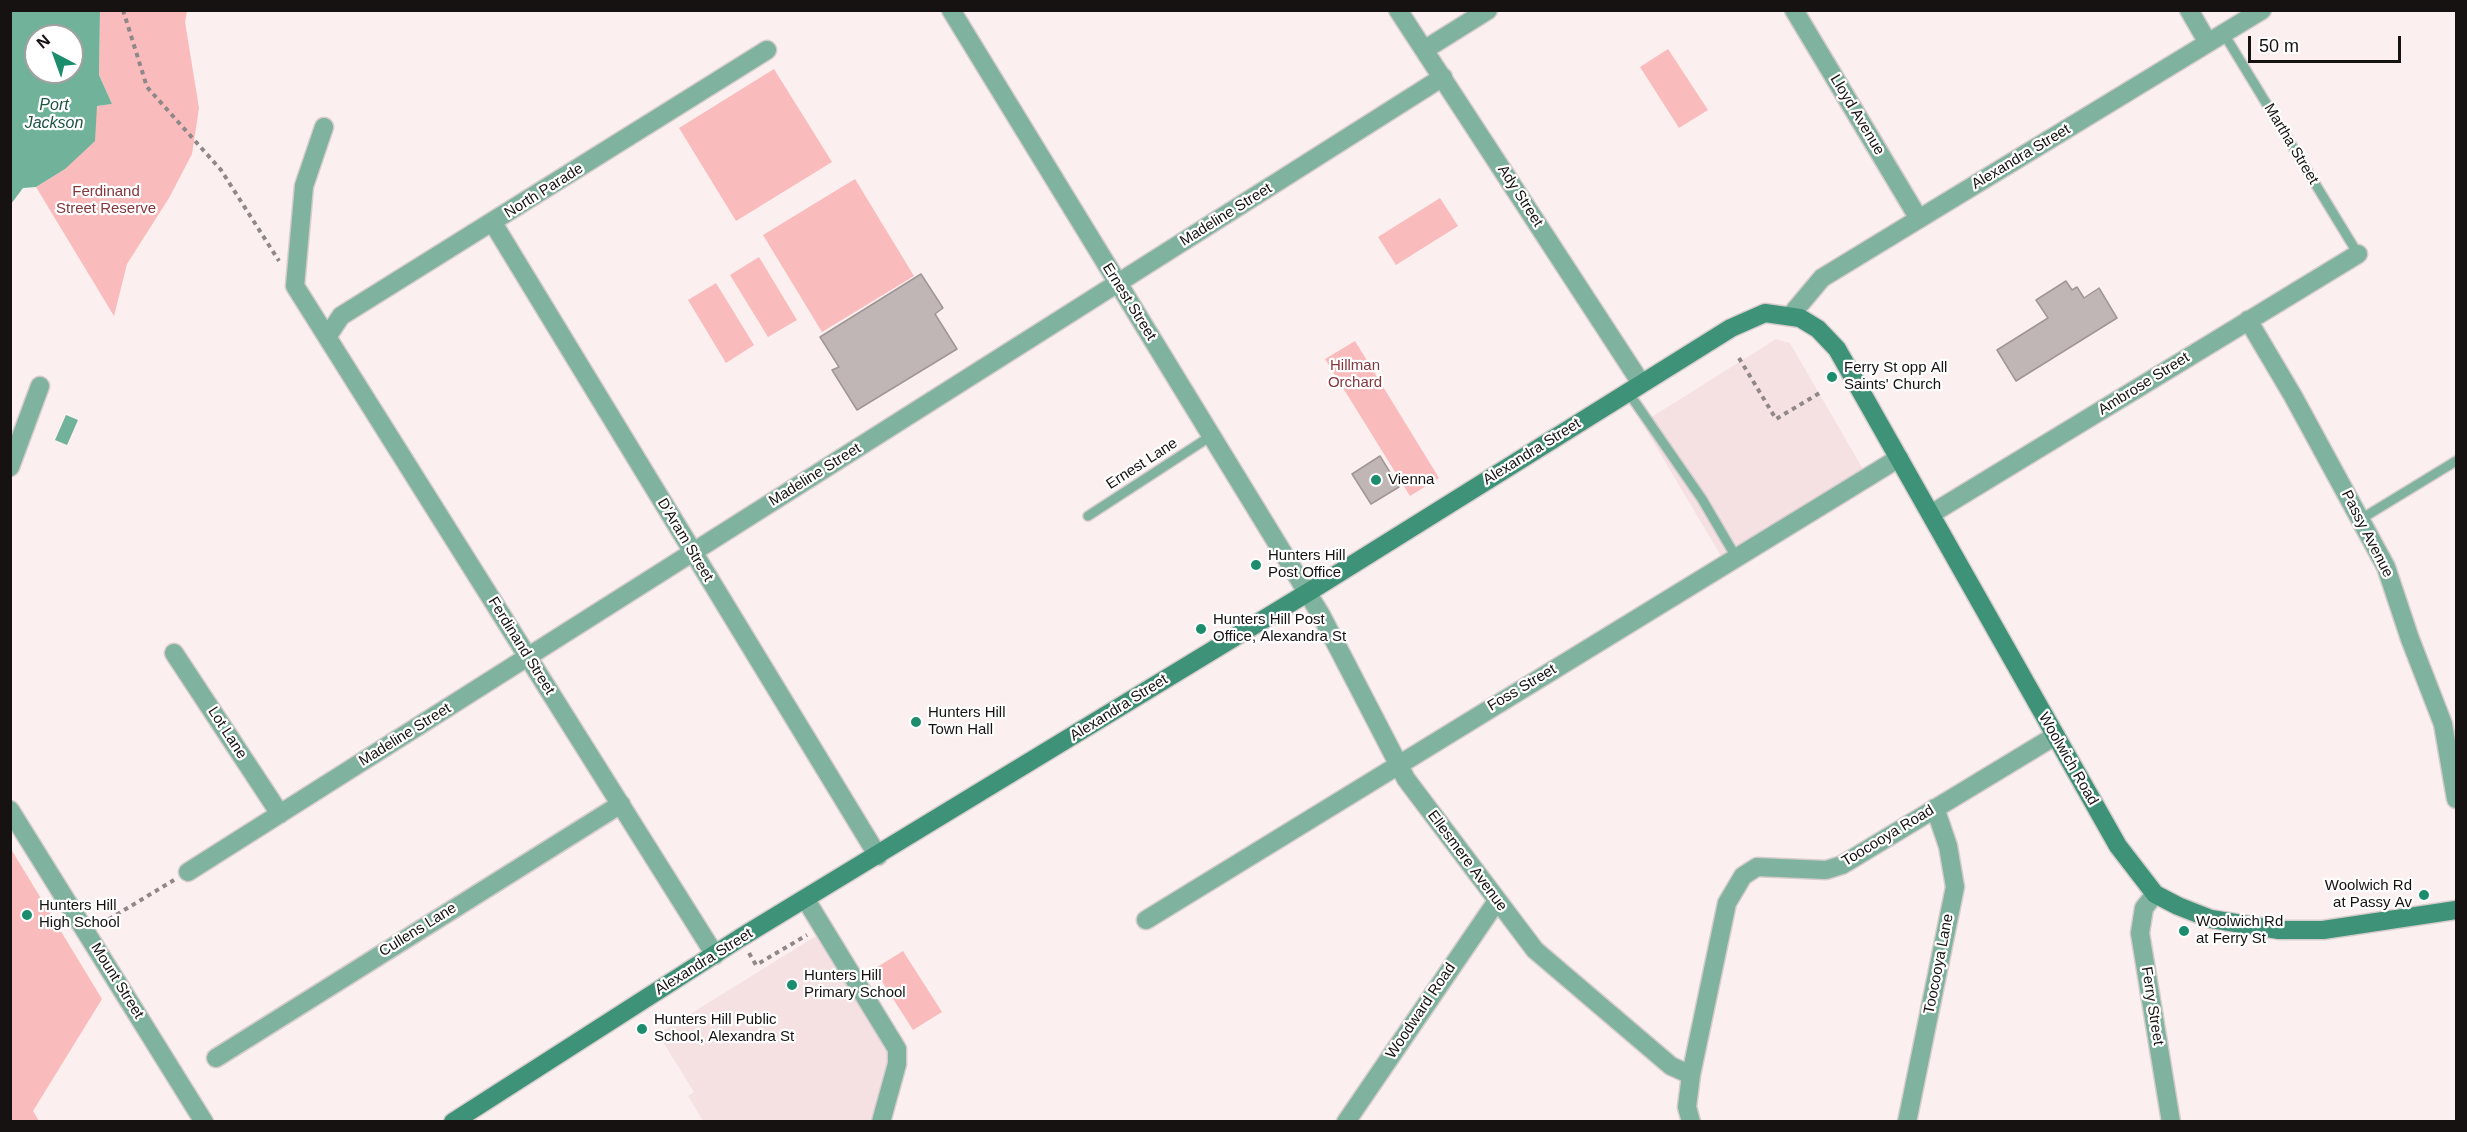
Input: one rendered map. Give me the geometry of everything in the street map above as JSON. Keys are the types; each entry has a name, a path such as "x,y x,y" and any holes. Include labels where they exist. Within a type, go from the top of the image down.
{"street":[{"name":"Ernest Street","path":"951,10 1307,593"},
{"name":"Ady Street","path":"1398,10 1443,77 1634,387"},
{"path":"1424,50 1488,10"},
{"name":"Lloyd Avenue","path":"1794,10 1919,219"},
{"name":"Martha Street","path":"2189,10 2216,38"},
{"name":"Alexandra Street","path":"1791,315 1822,278 2262,10"},
{"name":"North Parade","path":"327,337 341,316 767,50"},
{"name":"Madeline Street","path":"188,872 1443,77"},
{"name":"Ferdinand Street","path":"324,127 304,186 295,286 715,955"},
{"name":"D'Aram Street","path":"493,223 878,856"},
{"name":"Ambrose Street","path":"1931,514 2358,254"},
{"name":"Alexandra Street","path":"453,1122 715,955 1307,593 1741,322 1765,313 1791,315 1810,323 1827,337 1837,350"},
{"name":"Passy Avenue","path":"2248,320 2386,567 2410,639 2443,724 2457,799"},
{"name":"Woolwich Road","path":"1837,350 2129,864 2155,894 2211,919 2279,930 2323,930 2457,910"},
{"path":"10,467 40,386"},
{"name":"Foss Street","path":"1146,920 1398,763 1899,458"},
{"name":"Ellesmere Avenue","path":"1307,593 1406,779 1535,950 1671,1066 1691,1075"},
{"name":"Lot Lane","path":"174,653 280,814"},
{"name":"Toocooya Road","path":"1691,1122 1687,1107 1691,1075 1727,903 1743,876 1757,867 1826,870 1842,865 2055,736"},
{"name":"Cullens Lane","path":"216,1058 621,804"},
{"name":"Toocooya Lane","path":"1907,1122 1955,887 1948,846 1935,808"},
{"name":"Mount Street","path":"10,810 204,1122"},
{"name":"Ferry Street","path":"2155,894 2144,908 2140,933 2171,1122"},
{"path":"806,900 897,1049 897,1064 880,1122"},
{"name":"Woodward Road","path":"1346,1122 1497,901"}],"lane":[{"name":"Martha Street","path":"2216,38 2358,254"},
{"path":"1634,387 1736,557"},
{"name":"Ernest Lane","path":"1088,516 1212,436"},
{"path":"2361,519 2457,461"}],"path":[{"path":"123,10 147,87 221,170 279,261"},
{"path":"1739,358 1776,419 1823,391"},
{"path":"87,933 188,872"},
{"path":"749,954 756,965 810,933"}],"shaded area":[{"path":"1776,339 1790,343 1864,471 1721,556 1642,423"},
{"name":"Hunters Hill Primary School","path":"816,936 895,1058 875,1121 703,1121 688,1096 694,1092 658,1034"}],"green space":[{"name":"Ferdinand Street Reserve","path":"100,11 187,11 185,22 199,108 192,154 169,198 127,264 114,316 36,187 65,169 97,106 112,104 99,75"},
{"path":"1668,49 1708,110 1679,128 1640,67"},
{"path":"774,69 832,162 736,221 679,128"},
{"path":"855,179 914,276 822,332 763,235"},
{"path":"1440,198 1458,226 1396,265 1378,237"},
{"path":"759,257 797,320 768,337 730,275"},
{"path":"716,283 754,345 726,363 688,300"},
{"name":"Hillman Orchard","path":"1355,341 1439,478 1410,496 1325,359"},
{"path":"11,849 102,999 33,1111 39,1121 11,1121"},
{"path":"903,951 942,1012 913,1030 874,969"}],"water":[{"name":"Port Jackson","path":"11,10 100,11 99,75 112,104 97,106 95,141 65,169 36,187 23,188 11,204"},
{"path":"66,415 78,420 67,445 55,440"}],"building":[{"path":"921,274 943,308 935,314 957,349 857,410 832,370 839,367 820,337"},
{"path":"2066,281 2072,290 2077,287 2084,298 2099,288 2117,318 2016,381 1997,350 2048,318 2036,300"},
{"name":"Vienna","path":"1380,456 1399,487 1371,504 1352,474"}],"place":[{"name":"Ferry St opp All Saints' Church","path":"1832,377"},
{"name":"Vienna","path":"1376,480"},
{"name":"Hunters Hill Post Office","path":"1256,565"},
{"name":"Hunters Hill Post Office, Alexandra St","path":"1201,629"},
{"name":"Hunters Hill Town Hall","path":"916,722"},
{"name":"Woolwich Rd at Passy Av","path":"2424,895"},
{"name":"Hunters Hill High School","path":"27,915"},
{"name":"Woolwich Rd at Ferry St","path":"2184,931"},
{"name":"Hunters Hill Primary School","path":"792,985"},
{"name":"Hunters Hill Public School, Alexandra St","path":"642,1029"}]}
